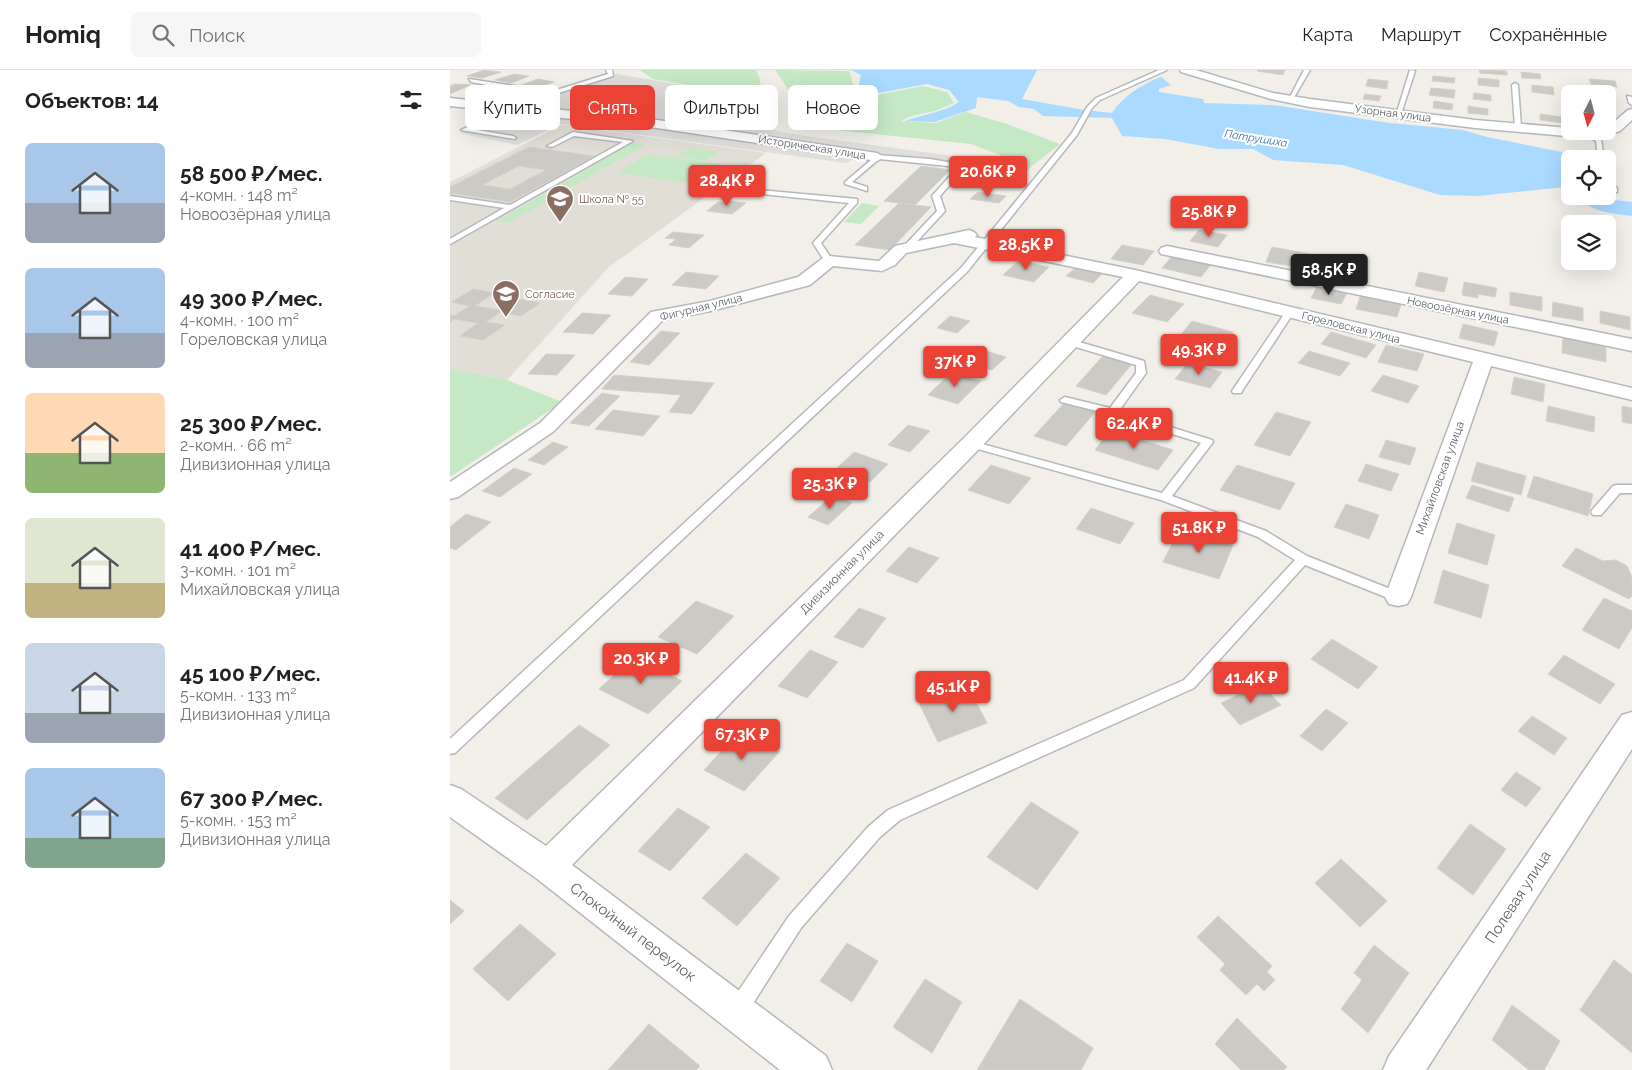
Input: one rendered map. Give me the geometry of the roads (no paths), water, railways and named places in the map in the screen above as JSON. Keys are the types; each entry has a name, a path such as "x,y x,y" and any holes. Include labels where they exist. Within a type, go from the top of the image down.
{"street":[{"name":"Узорная улица","path":"1185,70 1290,100 1398,114 1561,131"},
{"name":"Историческая улица","path":"450,102 465,104"},
{"name":"Узорная улица","path":"1616,128 1632,113"},
{"name":"Историческая улица","path":"560,114 657,124 877,158"},
{"path":"828,261 882,266 889,262 901,248 998,228"},
{"name":"Гореловская улица","path":"952,238 985,243 1135,275 1483,360 1632,394"},
{"name":"Новоозёрная улица","path":"1167,251 1632,345"},
{"name":"Фигурная улица","path":"450,492 546,427 657,316 711,306 804,281 828,261"},
{"name":"Дивизионная улица","path":"548,867 971,444 1135,275"},
{"name":"Михайловская улица","path":"1398,596 1483,360"},
{"name":"Полевая улица","path":"1403,1070 1632,724"},
{"name":"Спокойный переулок","path":"450,799 548,867 812,1070"}],"lane":[{"path":"560,91 611,75 609,70"},
{"path":"450,748 964,270 1075,134 1090,108 1098,99 1164,70"},
{"path":"1290,100 1307,70"},
{"path":"1398,114 1412,71"},
{"path":"471,80 500,85"},
{"path":"1515,85 1518,127"},
{"path":"465,130 513,138"},
{"path":"450,242 509,207 630,141 573,134 550,146"},
{"path":"864,189 847,183 877,158 957,164 962,168 936,196 941,211 907,247"},
{"path":"762,192 854,201 817,242 828,261"},
{"path":"450,198 509,207"},
{"path":"1237,391 1290,312"},
{"path":"1069,342 1142,363 1141,373 1113,412"},
{"path":"1066,400 1113,412 1208,442 1165,497"},
{"path":"971,444 1165,497 1262,534 1303,559 1398,596"},
{"path":"1597,512 1617,489 1632,489"},
{"path":"737,1012 795,922 874,832 894,815 1189,684 1303,559"}],"water":[{"path":"851,70 1037,70 1022,99 1112,113 1134,91 1161,77 1171,85 1159,89 1159,92 1203,99 1204,103 1274,105 1389,123 1463,130 1487,137 1561,152 1561,188 1478,196 1440,195 1343,165 1273,160 1253,149 1219,149 1165,139 1122,136 1112,118 1043,116 1034,109 1019,107 1008,101 977,97 976,108 935,122 905,121 939,111 959,102 949,90 927,84 878,93 878,85 859,85 861,75"}],"waterway":[{"name":"Патрушиха","path":"1609,205 1632,209"}],"place":[{"name":"Школа № 55","path":"560,223"},
{"name":"Согласие","path":"506,318"}]}
